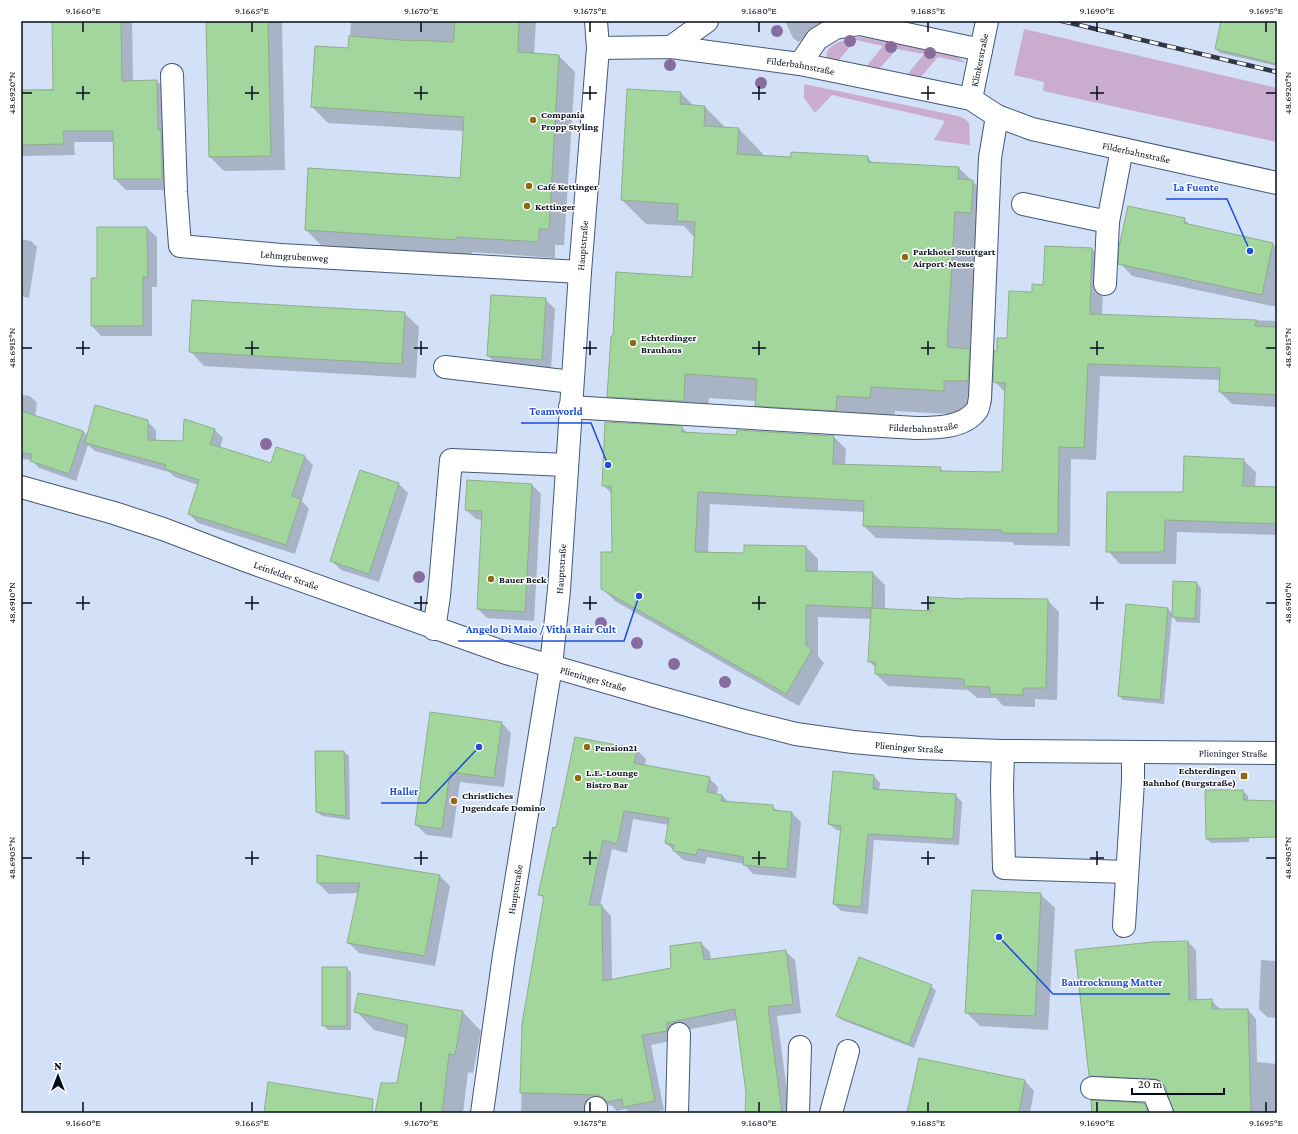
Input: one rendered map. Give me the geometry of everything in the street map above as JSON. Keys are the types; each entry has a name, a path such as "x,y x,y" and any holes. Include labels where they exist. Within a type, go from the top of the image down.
{"main road":[{"name":"Hauptstraße","path":"482,1113 505,948 551,666 559,590 570,407 598,48 596,21"},
{"path":"670,47 707,21"},
{"name":"Klinkerstraße","path":"971,99 987,21"},
{"path":"800,64 816,39 836,28 860,24 981,50"},
{"name":"Filderbahnstraße","path":"598,48 670,47 800,64 971,99 997,116 1032,129 1277,183"},
{"name":"Lehmgrubenweg","path":"172,75 176,192 180,246 281,255 580,272"},
{"name":"Filderbahnstraße","path":"570,407 916,428 936,428 967,419 977,409 980,398 990,158 997,116"},
{"path":"1105,284 1108,222 1122,149"},
{"path":"1023,204 1108,222"},
{"path":"445,367 572,382"},
{"path":"434,629 439,596 450,460 567,465"},
{"name":"Leinfelder Straße","path":"21,487 107,511 163,529 434,629 499,651 551,666"},
{"name":"Plieninger Straße","path":"551,666 748,722 796,734 853,742 920,748 1003,751 1277,753"},
{"path":"1003,751 1002,788 1004,868 1128,872"},
{"path":"1124,926 1133,781 1132,752"},
{"path":"677,1113 679,1034"},
{"path":"798,1113 800,1047"},
{"path":"831,1113 848,1051"},
{"path":"1092,1088 1153,1091 1162,1113"}],"shaded area":[{"path":"1024,29 1277,88 1277,142 1043,91 1044,82 1014,75"},
{"path":"860,37 953,54 966,63 938,57 920,78 906,76 924,54 897,49 878,70 865,68 883,46 856,40 837,62 827,59 829,49 833,46 843,41"},
{"path":"804,84 958,116 965,119 969,123 970,145 934,140 945,121 832,95 815,113 804,98"}],"building":[{"path":"52,21 121,21 122,81 157,80 158,130 161,130 162,179 114,179 113,131 63,131 64,144 21,145 21,90 53,90"},
{"path":"206,21 268,21 271,156 209,157"},
{"path":"455,21 519,21 518,52 559,55 549,229 539,229 539,242 457,237 457,240 305,230 308,168 460,178 464,117 311,107 315,46 348,48 349,36 413,41 453,42"},
{"path":"1221,21 1277,21 1277,64 1215,49"},
{"name":"Parkhotel Stuttgart Airport-Messe","path":"627,89 681,92 680,104 705,106 704,126 739,128 737,154 791,157 791,152 868,156 868,162 959,167 958,179 973,180 971,213 955,212 947,347 970,349 968,381 944,381 944,391 871,387 870,398 837,396 836,411 755,406 757,379 685,374 684,401 607,397 611,336 613,336 616,272 692,277 695,222 677,221 678,204 621,200"},
{"path":"1128,206 1185,218 1184,223 1273,243 1262,295 1118,264 1119,247"},
{"path":"97,227 147,227 148,277 143,277 143,326 91,326 91,278 97,278"},
{"path":"1045,246 1092,248 1090,314 1257,320 1255,326 1277,327 1277,395 1219,392 1220,368 1088,364 1084,448 1059,447 1058,534 1002,533 1002,530 863,526 864,501 698,492 695,552 744,553 744,545 806,546 806,571 873,572 872,608 806,605 806,645 812,650 786,694 601,589 601,552 612,552 611,486 602,486 605,422 682,426 682,432 736,435 737,430 834,436 833,464 941,467 940,471 1002,472 1005,383 993,382 994,351 997,351 997,338 1007,338 1009,291 1032,292 1032,284 1043,285"},
{"path":"491,295 546,298 542,360 487,356"},
{"path":"192,300 405,312 402,364 189,352"},
{"path":"95,405 148,420 148,440 183,441 184,419 215,429 210,444 271,463 276,447 305,456 292,496 301,499 286,545 188,514 199,480 165,469 166,465 85,443"},
{"path":"21,411 83,431 69,474 30,461 32,454 21,453"},
{"path":"1184,456 1244,459 1243,486 1277,487 1277,524 1165,520 1164,552 1106,552 1107,492 1183,492"},
{"path":"360,470 399,483 369,574 330,561"},
{"path":"467,480 532,484 525,612 477,609 482,511 465,510"},
{"path":"1173,581 1197,582 1195,619 1172,617"},
{"path":"930,597 965,599 1048,599 1046,688 1023,688 1023,695 990,694 990,687 964,686 964,679 875,674 875,662 868,662 871,608 930,611"},
{"path":"1126,604 1168,608 1160,700 1118,696"},
{"path":"430,712 502,722 494,778 450,772 442,829 415,825"},
{"path":"575,737 637,749 634,763 710,777 707,792 722,795 721,801 773,805 773,810 792,812 787,869 743,865 744,857 698,849 696,855 673,851 674,845 665,843 669,818 624,811 617,844 603,840 589,905 602,905 603,981 671,968 670,946 701,942 704,960 786,950 793,1004 768,1007 782,1113 745,1113 746,1093 735,1009 667,1023 667,1031 642,1035 655,1101 623,1107 622,1099 607,1102 599,1095 520,1093 522,1024 544,896 538,895 553,827 556,828"},
{"path":"315,751 344,751 346,816 316,812"},
{"path":"833,771 874,775 873,789 956,794 953,839 868,834 861,907 833,904 841,826 828,824"},
{"path":"1205,790 1243,790 1244,800 1277,801 1277,837 1206,839"},
{"path":"317,855 440,875 425,956 347,943 360,883 317,883"},
{"path":"972,890 1041,893 1035,1016 965,1013"},
{"path":"1188,941 1189,1000 1212,999 1212,1009 1248,1009 1251,1113 1174,1113 1165,1086 1160,1081 1154,1079 1089,1076 1075,950 1153,942"},
{"path":"859,957 932,985 909,1044 836,1016"},
{"path":"322,967 347,967 347,1026 322,1026"},
{"path":"358,993 463,1011 455,1055 449,1054 442,1113 375,1113 381,1083 397,1083 408,1025 354,1012"},
{"path":"919,1058 1025,1080 1019,1113 907,1113"},
{"path":"268,1082 373,1099 372,1113 264,1113"},
{"path":"1091,1100 1144,1103 1148,1113 1092,1113"}],"railway":[{"path":"1062,21 1277,72"}],"place":[{"name":"Compania Propp Styling","path":"533,120"},
{"name":"Café Kettinger","path":"529,186"},
{"name":"Kettinger","path":"527,206"},
{"name":"La Fuente","path":"1250,251"},
{"name":"Parkhotel Stuttgart Airport-Messe","path":"905,257"},
{"name":"Echterdinger Brauhaus","path":"633,343"},
{"name":"Teamworld","path":"608,465"},
{"name":"Bauer Beck","path":"491,579"},
{"name":"Angelo Di Maio / Vitha Hair Cult","path":"639,596"},
{"name":"Haller","path":"479,747"},
{"name":"Pension21","path":"587,747"},
{"name":"Echterdingen Bahnhof (Burgstraße)","path":"1244,776"},
{"name":"L.E.-Lounge Bistro Bar","path":"578,778"},
{"name":"Christliches Jugendcafe Domino","path":"454,801"},
{"name":"Bautrocknung Matter","path":"999,937"}]}
